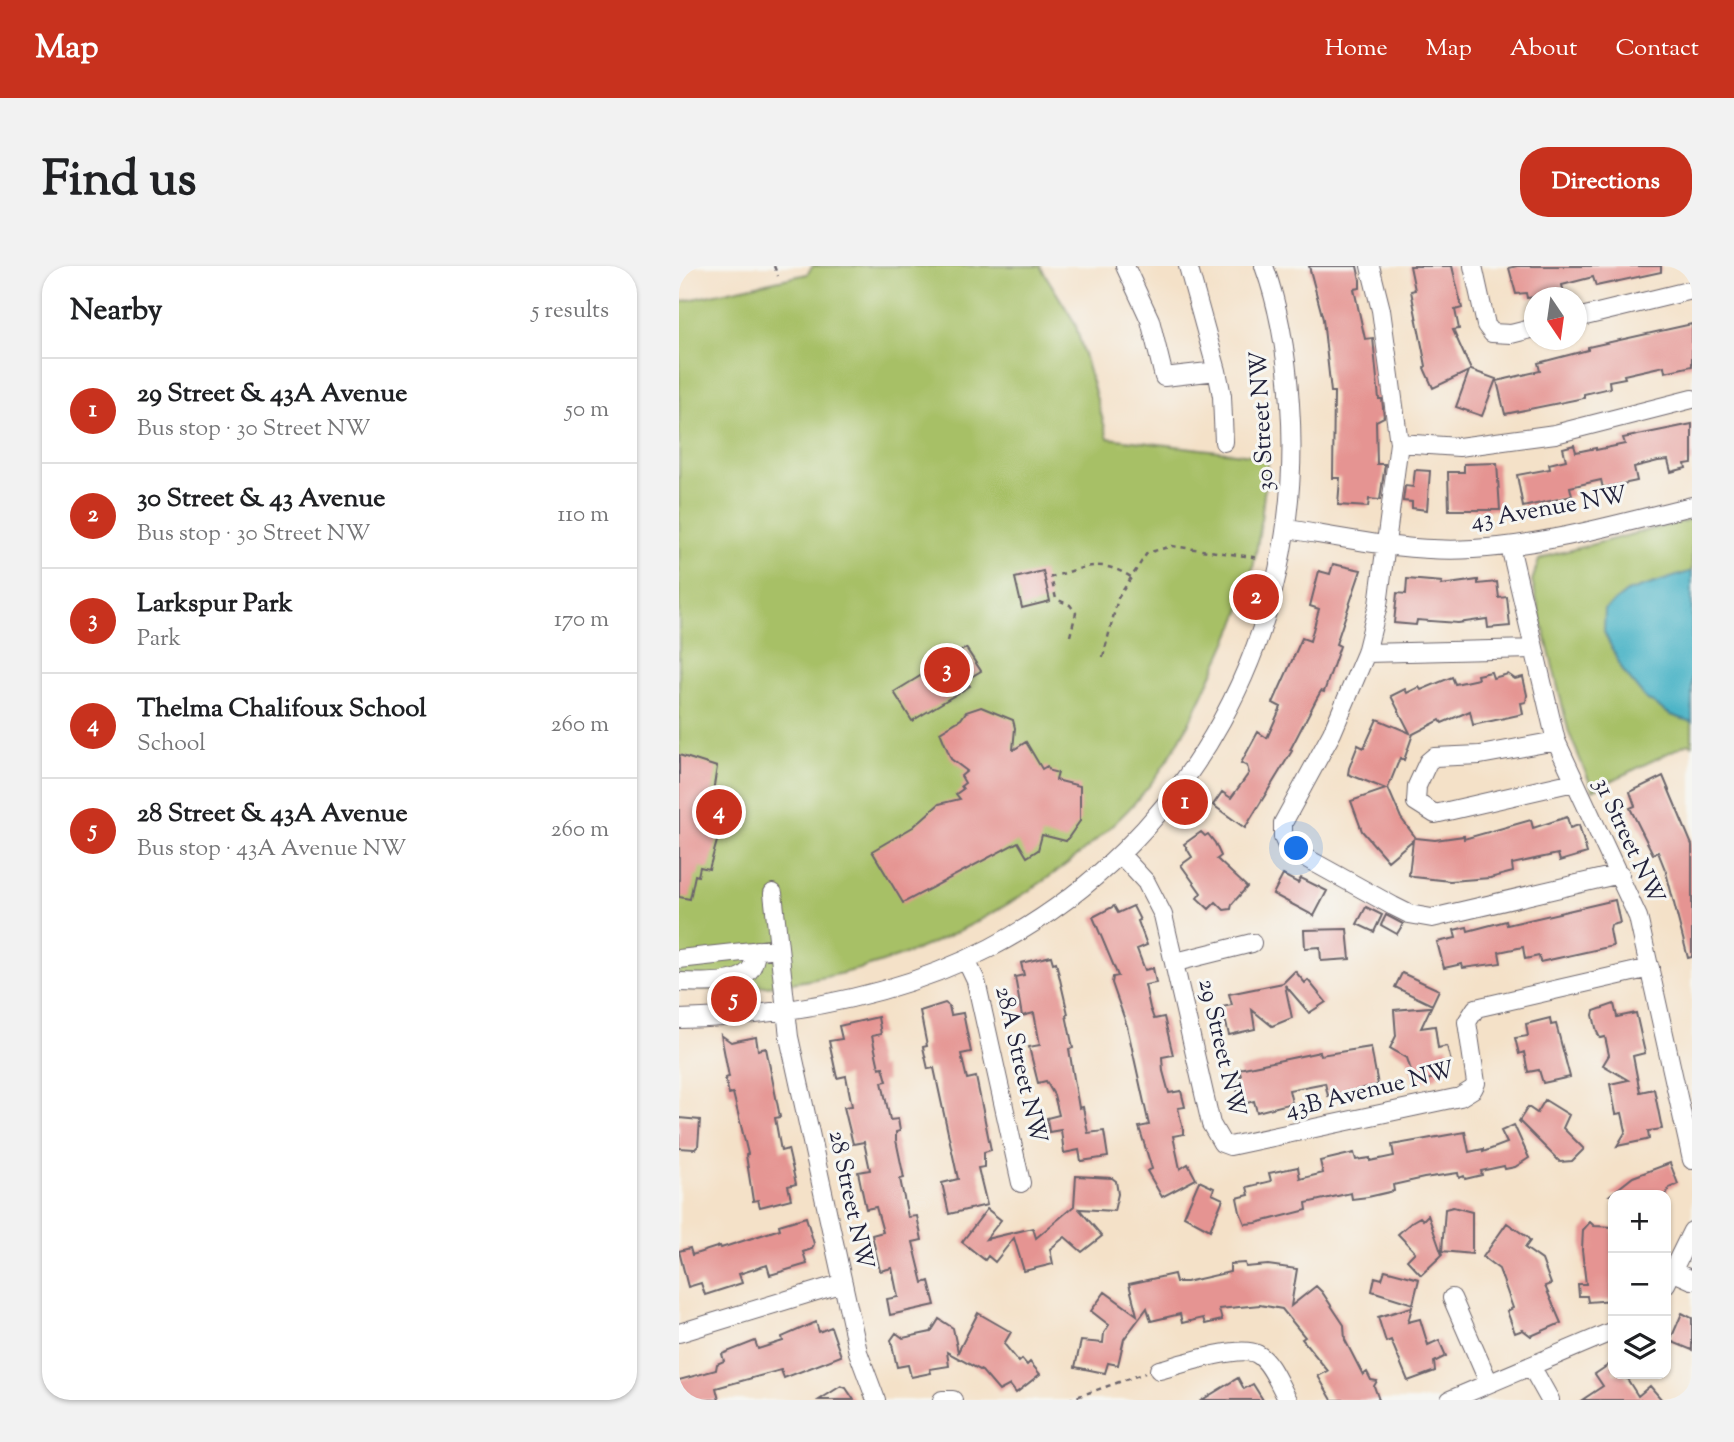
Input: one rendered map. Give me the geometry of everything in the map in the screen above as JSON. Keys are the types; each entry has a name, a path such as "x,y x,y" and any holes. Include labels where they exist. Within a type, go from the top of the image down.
{"street":[{"path":"1125,266 1150,320 1164,377 1217,371"},
{"path":"1188,266 1217,371 1224,442"},
{"name":"30 Street NW","path":"679,1019 785,1009 865,995 966,960 1045,915 1121,854 1169,800 1217,730 1251,658 1277,581 1288,529 1293,468 1288,376 1279,318 1264,266"},
{"path":"1370,266 1383,322 1399,443 1378,605 1366,653 1332,733 1283,822 1283,837 1288,848 1409,914 1432,918 1620,874"},
{"path":"1473,266 1486,326 1492,332 1511,334 1524,331"},
{"path":"1587,316 1692,290"},
{"path":"1399,443 1459,447 1555,434 1692,399"},
{"name":"43 Avenue NW","path":"1288,529 1387,545 1446,550 1510,546 1692,506"},
{"name":"31 Street NW","path":"1510,546 1556,741 1638,917 1692,1160"},
{"path":"1366,653 1534,649"},
{"path":"1556,741 1480,755 1434,757 1428,762 1417,786 1416,802 1435,814 1574,782"},
{"name":"29 Street NW","path":"1121,854 1146,881 1156,899 1176,962 1211,1124 1222,1143"},
{"name":"28 Street NW","path":"773,892 785,1009 861,1362 876,1400"},
{"name":"29 Street NW","path":"1176,962 1252,943"},
{"path":"679,959 779,948"},
{"path":"679,982 732,979 745,975 753,964 757,950"},
{"name":"28A Street NW","path":"966,960 976,981 1021,1183"},
{"name":"43B Avenue NW","path":"1222,1143 1249,1144 1460,1097 1473,1090 1476,1083 1467,1022 1476,1008 1650,968"},
{"path":"1691,1237 1671,1269 1692,1280"},
{"path":"679,1333 843,1283"},
{"path":"1452,1298 1489,1383"},
{"path":"1450,1400 1608,1333"},
{"path":"1159,1370 1249,1351 1264,1359 1288,1400"},
{"path":"1531,1366 1550,1400"},
{"path":"942,1400 953,1400"}],"path":[{"path":"774,266 778,276"},
{"path":"1103,657 1118,598 1147,553 1166,546 1259,558"},
{"path":"1070,636 1076,621 1076,612 1070,604 1056,599 1051,577 1091,564 1116,569 1131,577"},
{"path":"1068,1400 1130,1376 1159,1370"}],"green space":[{"path":"813,266 1040,266 1075,323 1108,438 1268,457 1255,556 1248,588 1233,628 1197,708 1167,761 1124,814 1098,839 1056,872 968,926 924,947 878,964 831,976 782,984 732,989 679,989 679,302 807,274"},
{"path":"1692,519 1692,745 1688,743 1593,790 1569,733 1532,581 1539,560"}],"water":[{"path":"1692,571 1692,722 1671,715 1645,698 1623,671 1604,632 1605,609 1627,592"}],"building":[{"path":"1309,266 1357,266 1360,288 1354,289 1365,339 1373,338 1379,399 1382,399 1384,417 1376,421 1377,464 1385,464 1380,500 1369,499 1368,507 1338,505 1340,478 1333,478 1334,392 1331,392 1323,319"},
{"path":"1410,266 1452,266 1462,308 1455,310 1459,329 1453,330 1471,370 1496,379 1482,416 1456,407 1469,371 1433,388 1424,368 1426,366 1411,291 1415,290"},
{"path":"1661,266 1661,272 1596,286 1593,277 1562,287 1524,287 1524,293 1516,294 1509,268"},
{"path":"1692,324 1692,366 1665,372 1664,366 1624,375 1625,378 1609,381 1610,388 1584,394 1584,398 1505,414 1497,381 1540,371 1538,363 1588,350 1588,347"},
{"path":"1692,424 1692,463 1685,464 1686,468 1671,472 1668,460 1658,461 1634,467 1637,481 1603,488 1601,480 1570,487 1572,496 1523,507 1517,475 1550,469 1549,464 1566,460 1563,448 1574,445 1576,452 1596,450 1625,444 1623,438"},
{"path":"1497,463 1500,510 1449,510 1448,472 1464,472 1464,464"},
{"path":"1415,470 1430,471 1427,510 1412,508 1412,502 1403,501 1405,486 1413,487"},
{"path":"1333,564 1361,570 1336,644 1340,646 1324,692 1321,691 1290,750 1292,751 1245,828 1213,805 1222,792 1231,798 1249,773 1247,766 1241,763 1258,732 1267,738 1281,707 1273,703 1302,638 1310,641 1319,609 1310,606 1319,571 1330,574"},
{"path":"1043,571 1050,601 1022,608 1015,578"},
{"path":"1407,579 1442,582 1441,585 1478,580 1478,584 1497,582 1499,598 1507,597 1510,626 1488,628 1487,619 1458,623 1417,620 1416,625 1394,623 1397,593 1406,594"},
{"path":"966,648 981,671 966,680 970,686 912,721 894,692"},
{"path":"1491,672 1493,678 1508,674 1515,679 1523,677 1527,695 1526,702 1521,703 1523,714 1473,725 1470,711 1442,723 1440,720 1413,734 1404,760 1400,758 1388,788 1401,818 1416,838 1435,840 1464,836 1464,839 1531,820 1533,828 1567,817 1570,828 1579,825 1587,853 1560,861 1558,854 1512,864 1513,872 1490,878 1450,881 1414,877 1409,875 1413,840 1388,861 1362,831 1351,801 1386,789 1348,774 1349,768 1358,745 1364,748 1377,719 1410,733 1391,696 1405,689 1407,693 1419,687 1421,690 1452,677 1455,684 1478,679 1477,675"},
{"path":"981,707 1013,720 1013,750 1026,742 1042,769 1047,766 1050,771 1058,773 1056,780 1080,786 1080,821 1066,841 1042,835 1038,850 1027,857 1018,842 903,903 872,851 913,827 939,804 960,799 956,794 963,789 961,786 965,783 961,776 967,771 951,759 940,732 961,719 966,712"},
{"path":"679,755 717,767 712,798 728,803 709,869 700,867 698,876 695,875 690,899 679,897"},
{"path":"1663,776 1692,845 1692,957 1688,958 1666,872 1658,852 1653,854 1630,808 1635,806 1630,792"},
{"path":"1201,832 1205,836 1208,834 1215,843 1221,856 1217,859 1247,887 1232,904 1231,909 1224,910 1216,902 1209,909 1197,898 1201,893 1181,865 1192,857 1184,844"},
{"path":"1283,875 1298,883 1301,878 1327,891 1314,916 1273,894"},
{"path":"1615,900 1620,923 1611,925 1613,946 1540,962 1539,956 1525,959 1523,947 1499,952 1501,963 1463,968 1462,964 1444,968 1437,942 1456,938 1454,930 1467,927 1468,931 1506,921 1507,925"},
{"path":"1114,906 1118,913 1133,906 1140,920 1138,921 1147,945 1137,949 1145,970 1153,968 1156,983 1145,985 1150,1008 1154,1019 1164,1017 1173,1055 1162,1057 1163,1071 1169,1093 1181,1091 1185,1107 1178,1108 1184,1134 1173,1136 1180,1169 1188,1164 1196,1179 1162,1197 1147,1171 1152,1169 1139,1127 1149,1125 1127,1026 1112,983 1113,977 1118,976 1093,917"},
{"path":"1366,907 1382,915 1374,932 1357,924"},
{"path":"1386,915 1403,924 1397,934 1381,925"},
{"path":"1347,929 1350,959 1321,961 1320,947 1305,948 1304,930"},
{"path":"1051,956 1053,963 1056,962 1068,1014 1066,1015 1073,1048 1069,1049 1079,1108 1083,1107 1088,1133 1104,1131 1108,1157 1081,1161 1079,1150 1064,1153 1061,1130 1049,1132 1047,1118 1059,1115 1054,1095 1046,1081 1038,1083 1029,1047 1040,1045 1034,1013 1022,1016 1015,977 1024,975 1021,963"},
{"path":"1295,971 1305,983 1308,980 1326,1002 1309,1013 1285,985 1292,1018 1272,1026 1252,1010 1255,1029 1229,1035 1222,1007 1232,1005 1229,994 1283,983"},
{"path":"1402,973 1439,990 1432,1005 1395,987"},
{"path":"945,1003 949,1006 951,1015 963,1013 971,1052 961,1054 967,1079 976,1077 991,1150 984,1152 984,1167 978,1168 987,1205 949,1214 942,1183 958,1179 934,1068 928,1069 923,1047 927,1046 920,1011"},
{"path":"1614,1004 1617,1017 1636,1013 1645,1053 1633,1056 1640,1092 1654,1089 1662,1129 1648,1131 1649,1139 1617,1146 1626,1131 1622,1113 1616,1114 1610,1084 1628,1080 1603,1065 1609,1055 1605,1037 1600,1038 1593,1015 1594,1011"},
{"path":"1431,1007 1421,1028 1435,1026 1438,1048 1447,1046 1451,1062 1444,1063 1446,1071 1437,1073 1438,1077 1415,1083 1407,1058 1390,1048 1396,1036 1394,1010"},
{"path":"878,1017 881,1034 872,1036 879,1068 883,1067 887,1081 882,1082 890,1120 898,1119 900,1131 896,1132 896,1140 904,1178 900,1179 908,1217 917,1216 922,1240 913,1242 923,1283 929,1281 935,1305 890,1315 887,1299 898,1297 892,1268 880,1271 872,1235 883,1232 876,1207 866,1209 858,1172 870,1170 864,1142 853,1144 844,1107 852,1106 846,1076 837,1078 829,1041 842,1039 839,1026"},
{"path":"1550,1018 1551,1025 1556,1024 1570,1077 1543,1083 1539,1070 1528,1072 1524,1052 1519,1054 1515,1038 1528,1036 1526,1024"},
{"path":"721,1035 731,1042 756,1037 758,1050 766,1048 780,1117 775,1118 781,1151 788,1149 796,1184 788,1186 791,1199 760,1207 758,1200 753,1201 748,1154 733,1093 729,1094 725,1078 729,1077"},
{"path":"1371,1047 1378,1085 1328,1096 1325,1083 1289,1090 1292,1103 1257,1112 1254,1101 1240,1105 1235,1077 1241,1076 1239,1069 1320,1052 1321,1055"},
{"path":"1545,1100 1569,1115 1563,1128 1584,1149 1572,1161 1560,1162 1519,1121 1528,1107 1537,1113"},
{"path":"679,1118 700,1120 698,1146 695,1149 679,1148"},
{"path":"1514,1125 1529,1158 1515,1167 1505,1169 1504,1166 1481,1171 1482,1175 1465,1179 1464,1176 1459,1178 1458,1173 1424,1178 1393,1185 1394,1191 1368,1197 1352,1199 1351,1193 1306,1203 1307,1210 1256,1223 1245,1224 1240,1212 1237,1198 1249,1195 1247,1187 1271,1181 1269,1173 1298,1167 1300,1179 1323,1173 1320,1161 1354,1153 1356,1160 1370,1158 1370,1161 1394,1156 1392,1145 1465,1132 1469,1152 1483,1149 1483,1152 1507,1143 1501,1131"},
{"path":"1670,1163 1678,1184 1668,1190 1616,1190 1633,1177"},
{"path":"1076,1176 1112,1178 1116,1181 1118,1194 1114,1211 1079,1209 1102,1236 1082,1252 1065,1237 1050,1249 1053,1264 1024,1271 1014,1238 995,1262 988,1256 985,1260 962,1242 987,1209 1001,1220 986,1239 1033,1228 1036,1238 1074,1206"},
{"path":"1199,1181 1214,1188 1212,1194 1223,1199 1210,1230 1184,1216"},
{"path":"1453,1207 1472,1212 1472,1254 1442,1251 1445,1209"},
{"path":"1428,1215 1442,1255 1421,1275 1407,1260 1415,1252 1398,1234 1413,1221 1420,1217 1423,1220"},
{"path":"806,1217 814,1244 812,1249 803,1252 807,1264 770,1275 767,1265 739,1274 742,1283 705,1295 701,1283 688,1287 679,1251 690,1248 692,1255 720,1246 721,1248 780,1229 779,1225"},
{"path":"1590,1222 1594,1226 1608,1227 1608,1300 1588,1302 1587,1296 1579,1296 1578,1284 1586,1284 1582,1250 1583,1230"},
{"path":"1507,1223 1527,1237 1530,1241 1525,1248 1542,1260 1551,1284 1545,1286 1561,1323 1531,1336 1523,1330 1515,1333 1507,1311 1513,1308 1499,1269 1483,1257"},
{"path":"1245,1263 1246,1267 1268,1265 1297,1269 1291,1306 1316,1286 1322,1292 1344,1325 1345,1340 1363,1375 1367,1372 1371,1380 1377,1381 1374,1386 1379,1400 1332,1400 1318,1376 1328,1371 1302,1339 1305,1337 1282,1309 1260,1305 1219,1309 1222,1320 1205,1324 1203,1318 1182,1323 1180,1314 1151,1321 1147,1308 1124,1339 1118,1365 1108,1363 1105,1373 1075,1367 1081,1341 1103,1343 1104,1333 1109,1325 1091,1311 1105,1292 1137,1315 1129,1284 1174,1274 1176,1282 1186,1282 1230,1272 1230,1264"},
{"path":"1385,1270 1419,1279 1413,1304 1372,1291 1375,1277 1382,1279"},
{"path":"1412,1307 1408,1322 1420,1319 1428,1345 1439,1340 1446,1356 1434,1362 1435,1371 1408,1381 1391,1340 1386,1342 1378,1317"},
{"path":"978,1313 1011,1332 1004,1344 1019,1362 1022,1359 1027,1365 1030,1362 1040,1374 1016,1393 1010,1385 999,1391 982,1371 947,1352 949,1366 930,1369 931,1373 911,1377 908,1365 897,1367 891,1340 896,1333 903,1338 931,1332 939,1319 953,1328 958,1352"},
{"path":"1682,1313 1692,1318 1692,1350 1671,1341"},
{"path":"816,1322 819,1332 831,1327 841,1356 784,1378 781,1370 716,1388 719,1400 679,1400 679,1380 716,1370 717,1364 724,1361 722,1354 755,1341 758,1349 783,1341 782,1337"},
{"path":"1608,1365 1608,1379 1627,1379 1638,1396 1650,1386 1662,1400 1582,1400 1603,1386 1595,1374"},
{"path":"1238,1378 1244,1389 1253,1384 1263,1400 1202,1400"},
{"path":"841,1386 846,1388 854,1400 819,1400"}],"place":[{"name":"30 Street & 43 Avenue","path":"1256,597"},
{"name":"Larkspur Park","path":"947,670"},
{"name":"29 Street & 43A Avenue","path":"1185,802"},
{"name":"Thelma Chalifoux School","path":"719,812"},
{"name":"28 Street & 43A Avenue","path":"734,999"}]}
